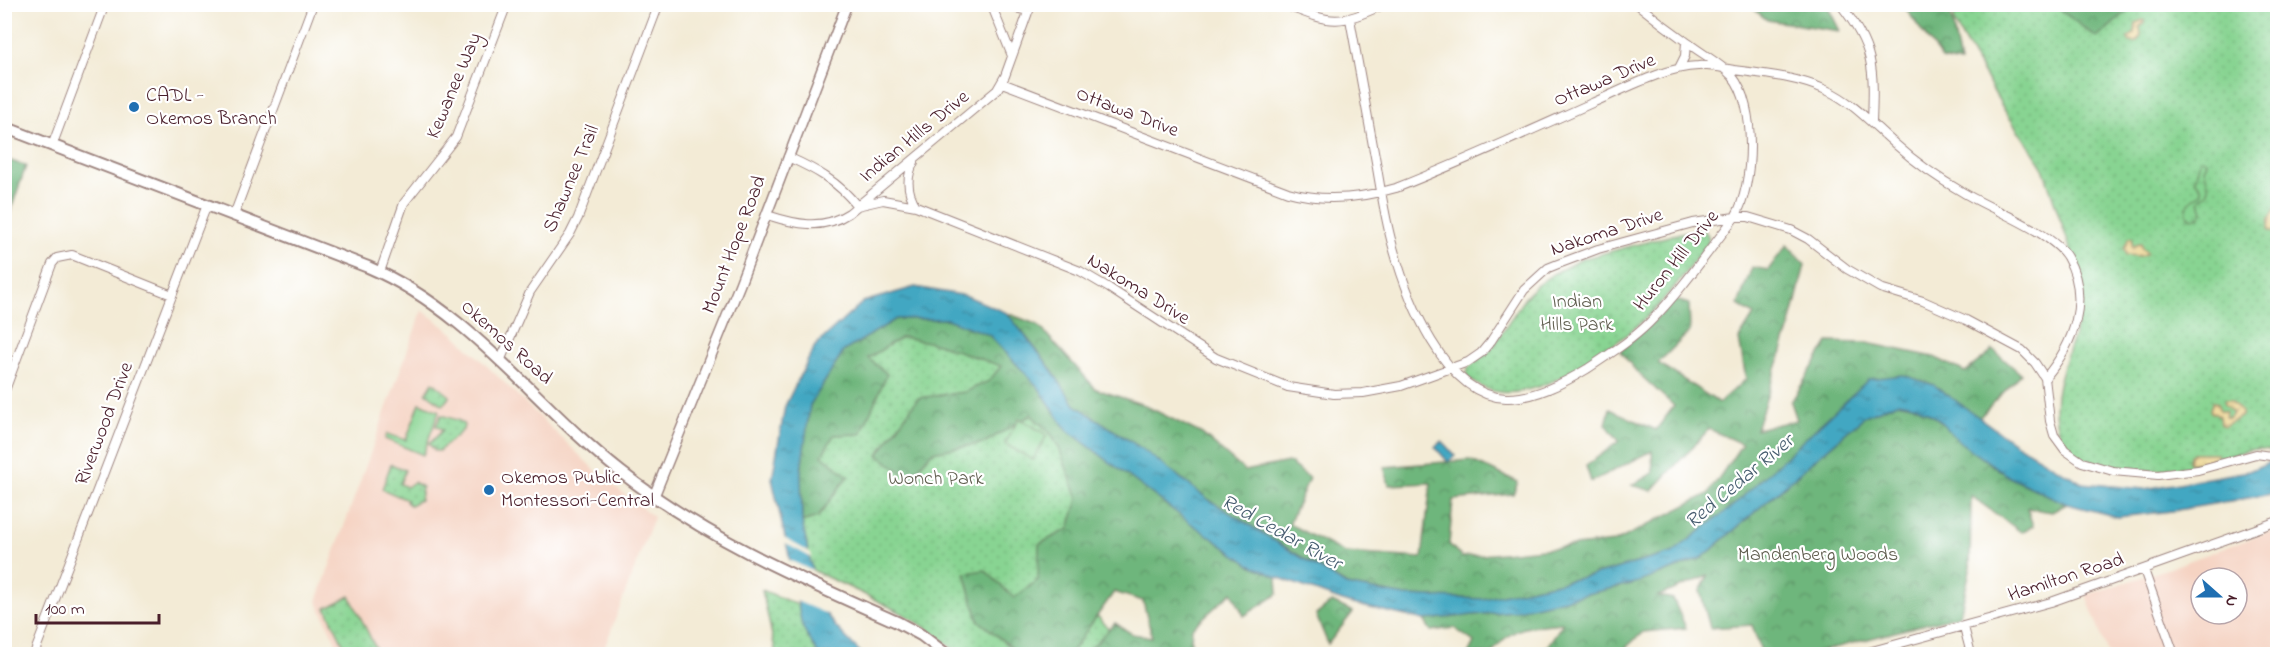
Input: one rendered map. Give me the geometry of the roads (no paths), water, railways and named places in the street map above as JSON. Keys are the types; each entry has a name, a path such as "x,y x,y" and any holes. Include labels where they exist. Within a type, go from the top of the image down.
{"main road":[{"name":"Okemos Road","path":"4,128 380,272 406,285 437,305 501,359 583,440 654,496 716,537 921,635 946,654"}],"street":[{"path":"52,146 105,4"},
{"path":"234,215 313,4"},
{"name":"Kewanee Way","path":"380,272 404,203 456,137 507,4"},
{"name":"Shawnee Trail","path":"501,359 530,292 570,234 578,218 659,4"},
{"name":"Mount Hope Road","path":"654,496 847,4"},
{"path":"991,4 1012,56"},
{"path":"996,4 1010,9 1030,8"},
{"path":"1282,4 1324,20 1350,19 1385,4"},
{"path":"1637,4 1724,68"},
{"path":"1840,4 1855,22 1871,57 1872,122"},
{"name":"Indian Hills Drive","path":"766,215 813,225 838,219 857,207 992,96 1002,83 1030,8"},
{"name":"Huron Hill Drive","path":"1350,19 1381,193 1393,249 1406,286 1430,337 1451,369 1462,380 1481,392 1508,398 1539,392 1577,375 1648,324 1688,278 1735,217 1744,191 1751,140 1740,90 1724,68"},
{"path":"1679,68 1685,56 1686,42"},
{"name":"Ottawa Drive","path":"1002,83 1288,192 1312,197 1336,198 1381,193 1413,182 1634,85 1679,68 1699,66 1724,68 1783,76 1807,82 1839,96 1855,107 1895,144 1936,176 1962,193 2046,238 2065,254 2078,283 2080,301 2066,346 2045,378"},
{"path":"788,157 832,181 857,207"},
{"path":"915,160 908,179 909,192 916,206"},
{"name":"Nakoma Drive","path":"857,207 883,200 916,206 1080,271 1216,358 1288,387 1334,394 1363,393 1401,386 1468,362 1487,347 1524,290 1548,268 1583,254 1657,232 1735,217 1748,217 1791,230 1808,238 1847,269 1880,288 1923,301 1987,330 2022,350 2045,378"},
{"name":"Riverwood Drive","path":"34,654 207,205"},
{"path":"4,393 52,264 61,256 72,255 172,295"},
{"path":"2045,378 2054,435 2069,454 2090,465 2125,473 2166,475 2204,469 2249,455 2276,456"},
{"name":"Hamilton Road","path":"1862,654 2051,602 2277,520"},
{"path":"2144,570 2174,654"},
{"path":"1964,627 1971,654"}],"water":[{"name":"Red Cedar River","path":"915,287 967,296 1007,313 1046,362 1075,405 1141,448 1209,500 1346,585 1406,596 1483,599 1590,576 1672,553 1735,504 1869,379 1903,375 1934,385 2016,444 2082,483 2144,489 2249,471 2278,458 2277,493 2172,511 2118,517 2067,504 2011,478 1960,442 1937,418 1917,406 1898,402 1865,416 1702,558 1639,582 1513,611 1424,620 1348,603 1277,577 1249,564 1189,522 1066,429 1039,388 989,335 947,319 896,319 844,351 810,405 801,471 802,522 819,604 836,627 862,654 818,654 802,626 772,479 785,406 815,346 863,302"},
{"path":"1442,441 1455,456 1448,462 1435,447"}],"place":[{"name":"CADL - Okemos Branch","path":"134,107"},
{"name":"Okemos Public Montessori-Central","path":"489,490"}],"park label":[{"name":"Indian Hills Park","path":"1577,314"},
{"name":"Wonch Park","path":"936,479"},
{"name":"Mandenberg Woods","path":"1818,555"}]}
